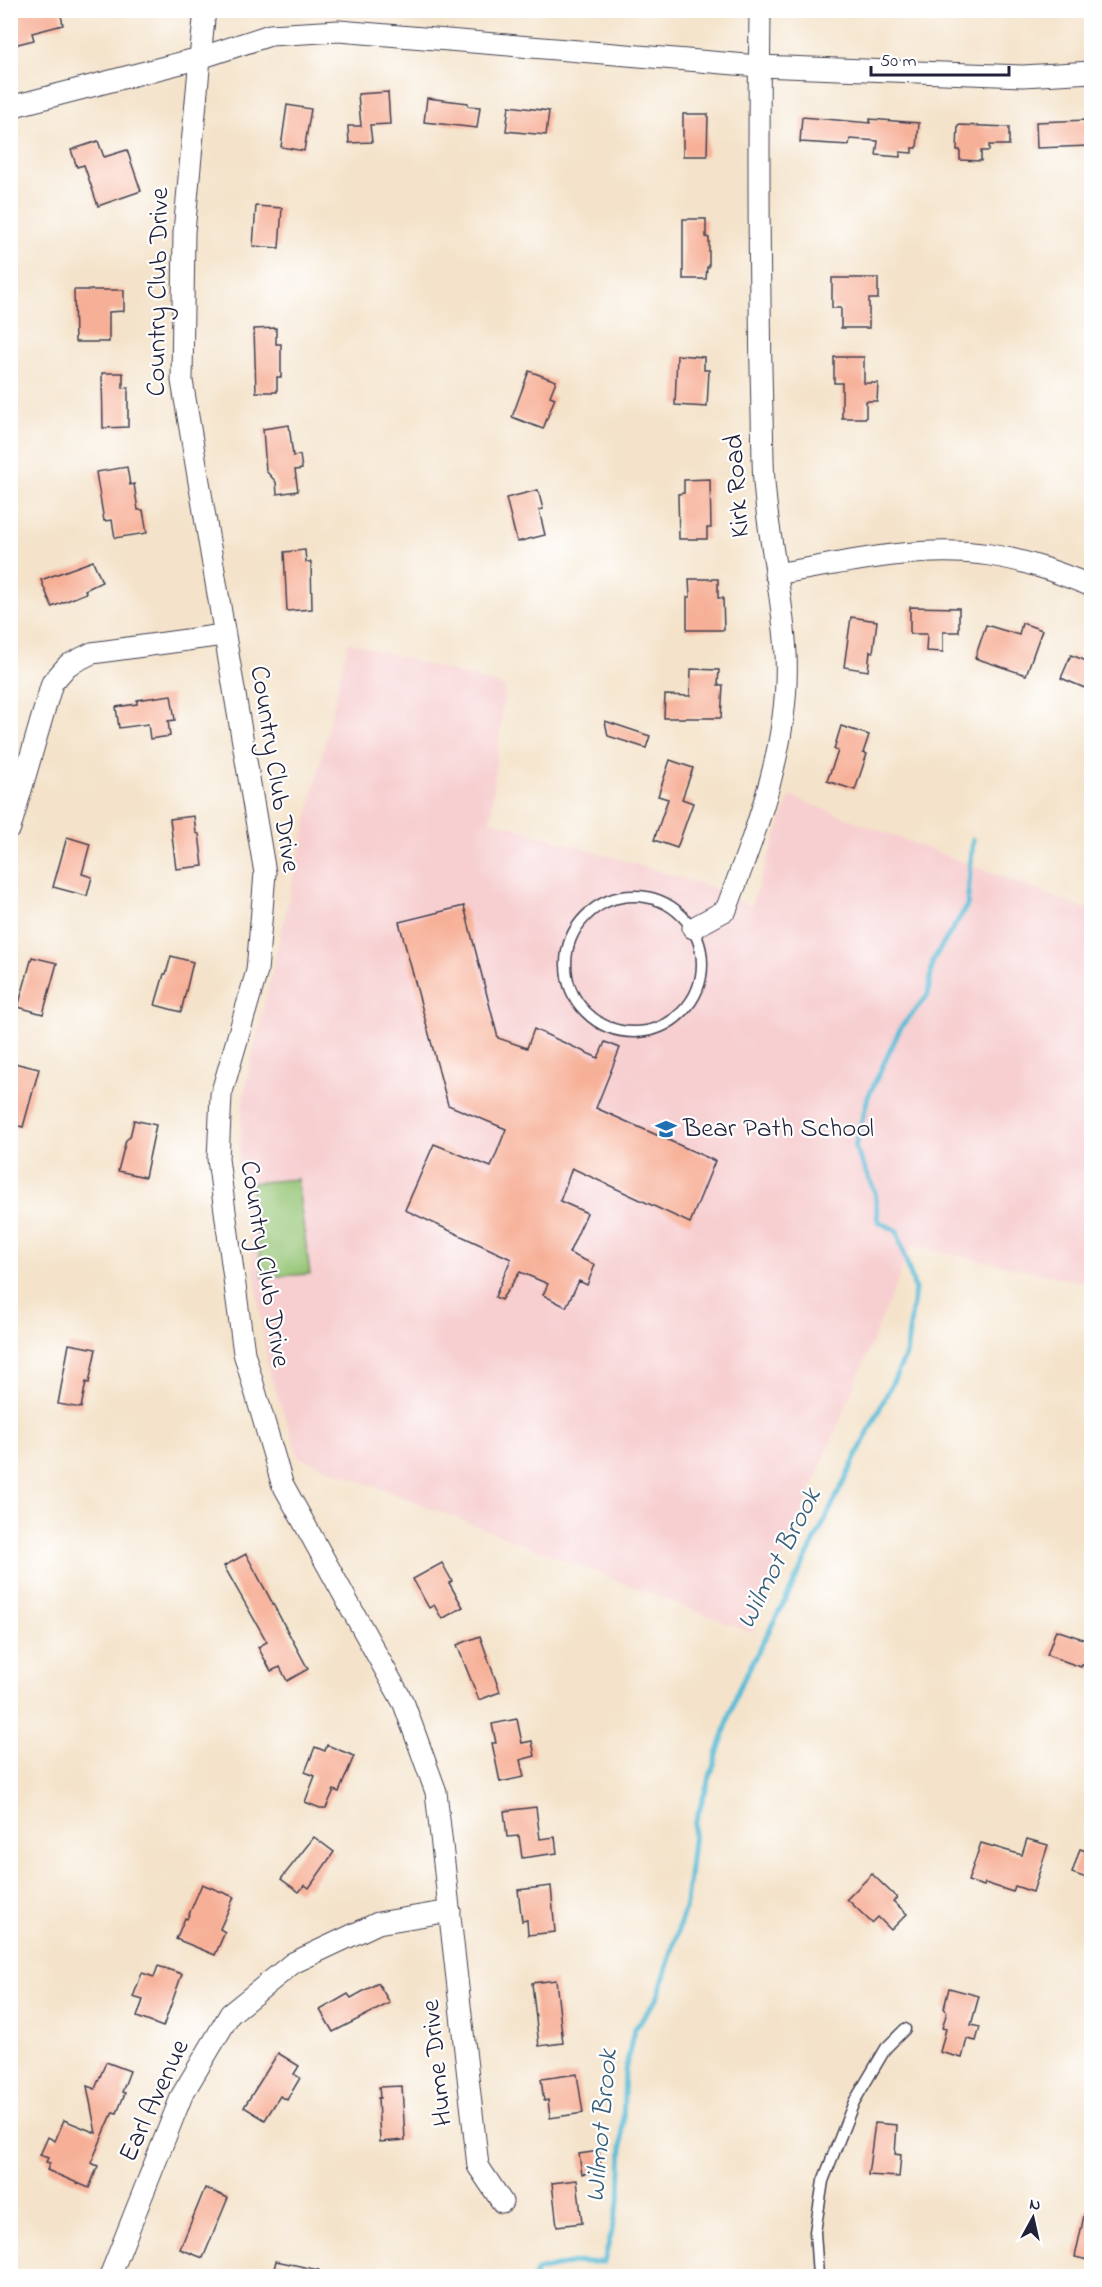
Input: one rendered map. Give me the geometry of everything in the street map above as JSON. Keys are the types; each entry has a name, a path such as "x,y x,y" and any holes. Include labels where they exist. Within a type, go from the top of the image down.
{"street":[{"name":"Country Club Drive","path":"205,10 184,232 182,381 265,873 257,972 221,1095 218,1159 244,1353 282,1483 404,1704 436,1792 450,1911"},
{"name":"Kirk Road","path":"693,928 726,910 774,769 784,715 785,642 764,486 763,460 760,10"},
{"path":"10,107 200,58 270,35 339,32 759,66 1023,75 1092,72"},
{"path":"775,574 879,557 956,552 991,555 1019,561 1092,586"},
{"path":"10,828 52,683 68,665 93,653 223,634"},
{"name":"Hume Drive","path":"450,1911 478,2166 502,2202"},
{"name":"Earl Avenue","path":"110,2277 182,2095 230,2014 293,1963 303,1958 378,1923 450,1911"}],"lane":[{"path":"632,896 656,899 677,911 693,928 701,948 702,959 698,991 686,1009 670,1023 650,1031 628,1033 607,1028 589,1016 575,1000 566,978 566,954 573,931 588,913 609,900 632,896"},
{"path":"818,2277 815,2232 823,2181 854,2102 886,2048 905,2029"}],"shaded area":[{"name":"Bear Path School","path":"348,642 505,687 490,820 711,887 751,906 790,796 1091,911 1091,1284 912,1246 752,1633 299,1457 269,1372 238,1164 244,1093"}],"green space":[{"path":"297,1179 310,1274 263,1277 250,1183"}],"building":[{"path":"10,10 60,10 63,25 32,33 34,40 10,46"},
{"path":"388,92 390,124 370,125 372,142 349,143 348,126 361,126 358,94"},
{"path":"427,98 468,103 468,106 480,107 477,128 424,122"},
{"path":"287,105 311,109 304,151 281,147"},
{"path":"509,106 549,111 546,135 506,131"},
{"path":"683,114 708,114 707,156 683,156"},
{"path":"802,117 870,123 870,119 919,123 917,148 912,148 912,153 900,152 900,157 876,155 878,141 850,139 849,145 800,142"},
{"path":"1088,120 1089,146 1037,148 1036,122"},
{"path":"958,125 1009,127 1009,145 989,145 989,151 981,151 981,161 960,160 960,150 957,150"},
{"path":"98,141 104,157 127,150 141,191 98,206 84,165 77,167 71,150"},
{"path":"256,206 282,208 279,248 253,246"},
{"path":"683,219 706,219 706,237 709,238 709,267 707,267 706,279 683,279"},
{"path":"832,278 878,278 878,299 869,299 869,328 841,328 841,308 832,308"},
{"path":"74,290 124,290 124,311 109,312 109,342 75,342"},
{"path":"276,328 276,344 281,344 281,377 277,377 277,392 256,392 254,329"},
{"path":"677,355 704,357 704,370 709,370 707,407 675,405"},
{"path":"834,357 864,357 864,383 878,383 877,401 866,401 866,418 842,418 842,383 834,383"},
{"path":"529,371 556,381 550,396 555,398 543,429 512,417"},
{"path":"102,373 123,373 123,388 128,387 128,427 103,428"},
{"path":"289,425 293,456 300,455 302,469 295,470 298,491 277,494 276,482 266,471 263,429"},
{"path":"127,467 130,485 134,484 138,510 143,510 147,533 115,538 112,520 104,521 96,472"},
{"path":"710,479 711,528 707,528 707,539 679,539 678,494 684,493 684,480"},
{"path":"538,490 543,509 539,510 545,535 517,542 506,498"},
{"path":"305,550 306,562 311,562 312,609 287,611 284,552"},
{"path":"93,561 102,582 85,590 86,593 52,607 41,580"},
{"path":"689,579 718,579 718,598 723,598 724,630 687,630"},
{"path":"910,607 959,608 959,632 943,632 943,652 926,651 927,634 910,634"},
{"path":"851,617 877,621 868,671 844,667"},
{"path":"1022,623 1042,630 1026,675 975,658 986,625 1019,635"},
{"path":"1071,655 1092,663 1092,691 1061,678"},
{"path":"691,669 719,670 718,685 723,685 721,718 664,718 665,695 690,696"},
{"path":"171,695 175,720 168,721 170,736 150,739 148,724 119,728 116,707 137,704 137,700"},
{"path":"605,721 650,736 646,748 608,736"},
{"path":"841,726 869,735 863,753 867,754 855,790 827,781 838,751 834,749"},
{"path":"670,760 693,768 682,799 693,803 677,848 654,840 668,799 658,796"},
{"path":"194,816 203,866 176,869 170,819"},
{"path":"67,837 90,844 82,874 92,877 87,896 53,887"},
{"name":"Bear Path School","path":"464,906 498,1038 527,1048 534,1029 598,1058 605,1042 620,1048 596,1108 715,1161 690,1223 572,1168 560,1201 587,1213 569,1253 595,1265 587,1285 579,1281 566,1307 543,1295 548,1284 520,1272 501,1300 495,1297 511,1259 405,1210 434,1144 491,1167 506,1129 448,1105 399,922"},
{"path":"171,956 193,962 181,1012 155,1005"},
{"path":"32,957 57,963 43,1014 18,1007"},
{"path":"10,1062 39,1069 23,1127 10,1124"},
{"path":"134,1120 156,1125 145,1177 118,1171"},
{"path":"69,1344 96,1349 81,1408 58,1404"},
{"path":"246,1554 308,1669 287,1681 280,1667 271,1671 258,1647 267,1642 224,1566"},
{"path":"442,1563 452,1581 449,1583 463,1607 442,1619 434,1605 429,1608 413,1579"},
{"path":"1056,1630 1092,1642 1092,1668 1082,1665 1081,1667 1047,1655"},
{"path":"480,1636 500,1692 479,1700 457,1645"},
{"path":"517,1719 522,1743 532,1741 535,1756 520,1760 524,1777 500,1782 492,1743 496,1743 492,1724"},
{"path":"327,1745 354,1756 339,1792 334,1790 326,1808 320,1808 305,1802 315,1776 305,1772 315,1747 325,1751"},
{"path":"536,1807 540,1839 555,1837 557,1853 522,1858 519,1836 507,1837 504,1811"},
{"path":"314,1837 334,1852 309,1888 305,1885 299,1892 281,1879"},
{"path":"1027,1839 1048,1845 1033,1892 1015,1886 1013,1892 985,1883 984,1886 968,1881 981,1843 1022,1855"},
{"path":"1080,1849 1092,1853 1092,1880 1072,1873"},
{"path":"872,1874 897,1898 893,1901 907,1914 891,1930 878,1917 872,1923 847,1899"},
{"path":"202,1884 234,1897 220,1929 225,1932 215,1955 176,1939"},
{"path":"551,1886 555,1932 528,1935 527,1920 522,1921 518,1890"},
{"path":"158,1966 182,1974 163,2027 137,2017 143,2000 133,1997 142,1973 154,1977"},
{"path":"556,1980 563,2043 539,2046 532,1983"},
{"path":"378,1983 390,2003 333,2032 320,2010 348,1994 351,1998"},
{"path":"949,1988 979,1996 971,2025 980,2027 976,2041 967,2039 962,2058 940,2052 946,2029 942,2028 947,2012 944,2008"},
{"path":"278,2053 299,2066 294,2074 300,2078 287,2100 280,2096 265,2120 244,2107"},
{"path":"106,2062 130,2071 117,2113 113,2112 91,2163 98,2166 89,2188 47,2170 50,2163 46,2162 48,2158 40,2155 48,2137 55,2141 64,2120 96,2133 87,2086 95,2089"},
{"path":"577,2074 583,2113 550,2118 548,2100 544,2101 541,2079"},
{"path":"402,2086 405,2140 380,2142 379,2087"},
{"path":"875,2123 897,2125 895,2154 901,2155 899,2177 868,2175"},
{"path":"599,2151 602,2171 582,2174 579,2154"},
{"path":"577,2180 582,2223 557,2226 552,2183"},
{"path":"205,2188 228,2198 203,2258 180,2249"},
{"path":"1085,2211 1092,2212 1092,2261 1075,2257"},
{"path":"276,2261 319,2270 318,2277 272,2277"}],"waterway":[{"name":"Wilmot Brook","path":"534,2276 537,2271 578,2262 604,2262 620,2197 625,2071 634,2030 658,1997 686,1904 695,1823 738,1690 792,1587 906,1355 915,1289 897,1231 878,1221 875,1192 855,1147 868,1097 901,1027 928,995 933,960 967,906 973,839"}],"place":[{"name":"Bear Path School","path":"666,1129"}]}
